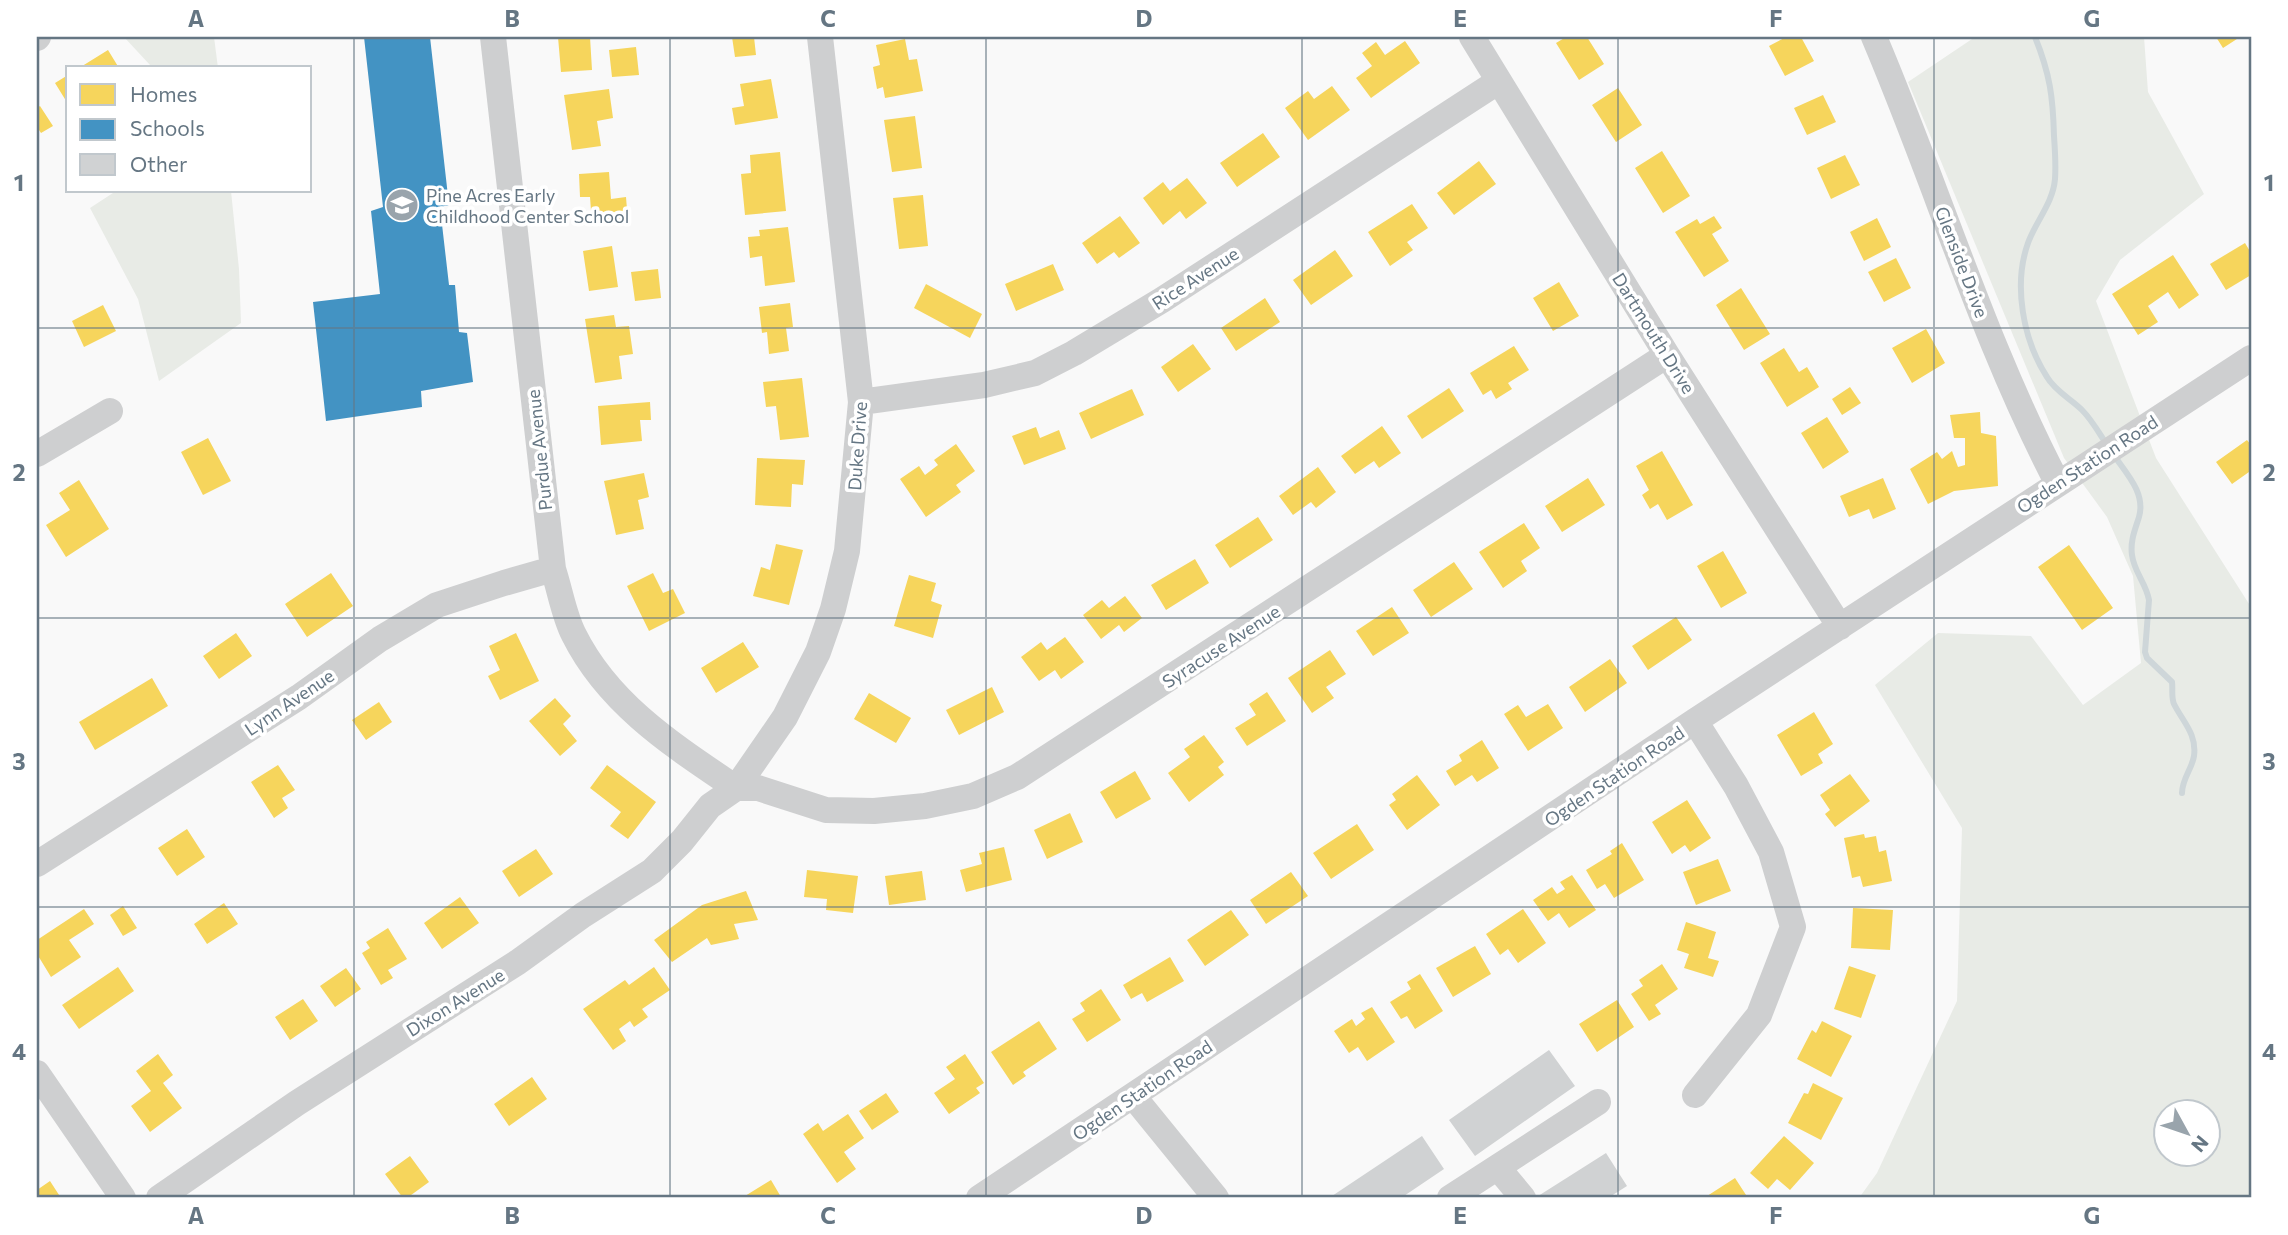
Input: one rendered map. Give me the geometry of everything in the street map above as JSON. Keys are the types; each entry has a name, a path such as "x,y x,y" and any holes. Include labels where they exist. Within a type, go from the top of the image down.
{"street":[{"name":"Purdue Avenue","path":"493,37 553,569 572,633 593,667 620,701 667,741 736,788"},
{"name":"Duke Drive","path":"736,788 785,717 818,652 847,551 862,402 820,37"},
{"name":"Dartmouth Drive","path":"1472,37 1667,355 1840,627"},
{"name":"Glenside Drive","path":"1874,37 1987,327 2033,436 2058,484"},
{"name":"Rice Avenue","path":"862,402 984,385 1035,373 1162,300 1499,80"},
{"name":"Syracuse Avenue","path":"736,788 758,788 826,810 874,811 925,806 973,796 1017,777 1667,355"},
{"name":"Ogden Station Road","path":"979,1198 1695,721 2251,358"},
{"path":"37,454 110,411"},
{"name":"Lynn Avenue","path":"37,864 265,719 380,639 438,606 553,569"},
{"path":"1695,721 1736,786 1771,852 1793,927 1759,1015 1695,1095"},
{"name":"Dixon Avenue","path":"159,1198 297,1103 518,962 583,915 652,871 682,841 710,806 736,788"},
{"path":"37,1073 123,1198"},
{"path":"1133,1096 1216,1198"},
{"path":"1450,1198 1598,1102"},
{"path":"1498,1168 1523,1198"}],"shaded area":[{"path":"124,37 214,37 218,66 150,65"},
{"path":"1975,37 2144,37 2148,92 2204,194 2120,260 2096,301 2156,458 2251,607 2251,1198 1859,1198 1877,1173 1957,1001 1962,828 1875,685 1938,633 2031,636 2083,705 2141,663 2133,576 2107,517 2064,458 1908,82"},
{"path":"114,192 231,192 241,323 159,381 138,299 90,208"}],"building: Homes":[{"path":"558,37 590,37 592,70 561,72"},
{"path":"732,37 754,37 756,55 735,57"},
{"path":"1566,37 1587,37 1604,64 1579,80 1556,43"},
{"path":"1786,37 1801,37 1814,61 1785,76 1769,46"},
{"path":"2216,37 2240,37 2223,48"},
{"path":"905,39 909,60 917,59 923,91 885,98 883,87 877,89 873,67 880,65 876,45"},
{"path":"1405,41 1420,63 1371,98 1356,78 1372,66 1362,53 1376,42 1385,55"},
{"path":"636,47 639,75 612,77 609,50"},
{"path":"108,50 118,66 82,66"},
{"path":"66,76 66,101 55,83"},
{"path":"771,79 778,118 735,125 732,108 744,106 740,84"},
{"path":"1332,86 1350,110 1308,140 1285,108 1308,91 1314,99"},
{"path":"1618,88 1642,125 1616,142 1592,105"},
{"path":"609,89 613,118 597,121 601,146 572,150 564,95"},
{"path":"1823,95 1836,122 1807,135 1794,108"},
{"path":"40,106 53,126 41,133 37,127 37,108"},
{"path":"915,116 922,168 892,172 884,120"},
{"path":"1263,133 1280,157 1237,187 1220,163"},
{"path":"1662,151 1690,196 1663,213 1635,168"},
{"path":"780,152 786,211 745,215 741,174 751,173 750,155"},
{"path":"1845,155 1860,185 1831,199 1817,168"},
{"path":"1479,161 1496,184 1454,215 1437,193"},
{"path":"609,172 611,199 626,197 628,222 592,224 590,197 580,197 579,174"},
{"path":"1187,178 1207,203 1186,219 1180,211 1163,225 1143,198 1163,182 1170,191"},
{"path":"923,195 928,246 899,249 893,198"},
{"path":"1412,204 1428,228 1407,242 1413,250 1390,266 1368,232"},
{"path":"1120,216 1140,243 1119,258 1114,252 1097,264 1082,243"},
{"path":"1714,216 1722,228 1712,234 1729,261 1704,277 1675,232 1697,219 1700,224"},
{"path":"1877,218 1891,247 1864,261 1850,232"},
{"path":"788,227 795,282 765,286 762,256 750,258 748,237 760,236 759,230"},
{"path":"2245,243 2251,253 2251,275 2226,290 2210,264"},
{"path":"612,246 618,287 589,291 583,251"},
{"path":"1335,250 1353,276 1311,305 1293,280"},
{"path":"2173,255 2199,295 2179,309 2168,292 2148,306 2158,322 2138,335 2112,294"},
{"path":"1896,258 1911,288 1884,302 1868,272"},
{"path":"1053,264 1064,290 1016,311 1005,284"},
{"path":"658,269 661,298 635,301 631,272"},
{"path":"1559,282 1579,316 1553,331 1533,298"},
{"path":"926,284 982,314 970,338 914,308"},
{"path":"1741,288 1770,334 1744,350 1716,305"},
{"path":"1265,298 1280,322 1236,351 1221,328"},
{"path":"790,303 793,327 786,328 789,351 769,354 767,332 762,333 759,307"},
{"path":"103,305 116,331 84,347 72,321"},
{"path":"614,315 616,327 629,326 633,354 619,356 622,379 595,383 585,319"},
{"path":"1926,329 1945,363 1912,383 1892,348"},
{"path":"1193,344 1211,369 1178,392 1161,367"},
{"path":"1514,346 1529,370 1508,383 1512,389 1496,399 1491,390 1483,395 1470,373"},
{"path":"1784,348 1799,372 1807,367 1819,387 1787,407 1760,363"},
{"path":"802,378 809,437 780,440 776,406 766,407 763,382"},
{"path":"1850,387 1861,403 1842,415 1832,399"},
{"path":"1449,388 1464,411 1422,439 1407,416"},
{"path":"1132,389 1144,415 1091,439 1079,413"},
{"path":"650,402 651,420 640,420 642,441 601,445 598,406"},
{"path":"1980,412 1981,433 1996,436 1998,486 1954,491 1928,504 1910,469 1937,452 1942,459 1952,451 1958,467 1965,465 1965,438 1954,438 1950,415"},
{"path":"1827,417 1849,452 1823,469 1801,433"},
{"path":"1382,426 1401,453 1379,468 1374,461 1355,474 1341,456"},
{"path":"1036,427 1040,438 1059,430 1066,449 1024,465 1012,436"},
{"path":"208,438 231,481 203,495 181,452"},
{"path":"2247,440 2251,445 2251,475 2249,472 2232,484 2216,462"},
{"path":"956,444 975,471 956,485 961,492 926,517 900,479 919,466 925,475 938,465 934,460"},
{"path":"1662,451 1693,505 1667,520 1658,504 1650,509 1642,495 1649,490 1636,466"},
{"path":"757,458 805,460 803,485 792,484 791,507 755,505"},
{"path":"1318,467 1336,492 1316,508 1311,502 1293,515 1279,496"},
{"path":"644,473 649,497 638,500 644,529 616,535 604,481"},
{"path":"1588,478 1605,505 1562,532 1545,506"},
{"path":"1883,478 1896,509 1873,519 1869,509 1849,517 1840,496"},
{"path":"79,480 109,529 66,557 46,525 70,510 59,493"},
{"path":"1258,517 1273,540 1230,568 1215,545"},
{"path":"1524,523 1540,548 1521,561 1527,571 1503,588 1479,552"},
{"path":"776,544 803,550 789,605 753,596 761,567 770,570"},
{"path":"2069,545 2113,608 2082,630 2038,567"},
{"path":"1723,551 1747,593 1721,608 1697,566"},
{"path":"1195,559 1209,583 1166,610 1151,585"},
{"path":"1454,562 1473,589 1431,617 1413,590"},
{"path":"331,573 353,606 307,637 285,604"},
{"path":"653,573 663,593 673,589 685,613 649,631 627,586"},
{"path":"909,575 936,583 931,601 942,605 933,638 894,626"},
{"path":"1125,596 1142,618 1124,632 1119,625 1101,639 1083,615 1102,600 1109,608"},
{"path":"1392,607 1409,633 1373,656 1356,631"},
{"path":"1676,617 1692,640 1648,670 1632,646"},
{"path":"236,633 252,656 219,679 203,656"},
{"path":"516,633 539,681 500,700 488,676 500,670 489,646"},
{"path":"1065,637 1084,662 1061,679 1055,670 1039,681 1021,657 1041,642 1047,650"},
{"path":"743,642 759,667 716,693 701,668"},
{"path":"1330,650 1346,674 1326,687 1334,698 1312,713 1288,678"},
{"path":"1610,659 1627,683 1585,712 1569,687"},
{"path":"152,678 168,706 95,750 79,722"},
{"path":"992,687 1004,712 959,735 946,710"},
{"path":"1267,692 1286,721 1247,746 1235,728 1256,715 1249,704"},
{"path":"869,693 911,718 896,743 854,719"},
{"path":"555,698 571,716 563,724 577,741 560,756 529,721"},
{"path":"379,702 392,722 366,740 352,720"},
{"path":"1548,704 1563,728 1528,751 1504,714 1518,705 1526,717"},
{"path":"1814,712 1833,744 1818,754 1823,763 1801,776 1777,735"},
{"path":"1204,735 1224,762 1218,767 1224,775 1189,802 1168,773 1190,757 1184,749"},
{"path":"1482,740 1499,768 1477,782 1472,775 1455,786 1446,771 1462,761 1459,755"},
{"path":"278,765 295,790 282,798 288,808 274,818 251,782"},
{"path":"607,765 656,802 628,839 610,826 621,812 590,788"},
{"path":"1135,771 1151,799 1116,819 1100,792"},
{"path":"1850,774 1870,801 1835,827 1825,814 1830,810 1820,795"},
{"path":"1417,775 1440,805 1407,830 1389,805 1396,800 1392,794"},
{"path":"1687,800 1711,838 1690,852 1685,845 1672,854 1652,822"},
{"path":"1070,813 1083,842 1047,859 1034,830"},
{"path":"1357,824 1374,850 1331,879 1313,853"},
{"path":"187,829 205,857 177,876 158,848"},
{"path":"1864,834 1865,838 1876,836 1879,852 1886,850 1892,881 1863,887 1860,876 1852,878 1844,838"},
{"path":"1622,843 1644,880 1614,898 1605,884 1597,889 1586,870 1612,854 1610,851"},
{"path":"1004,847 1012,880 966,892 960,870 982,864 979,853"},
{"path":"536,849 553,874 519,897 502,871"},
{"path":"1718,859 1731,891 1696,905 1683,872"},
{"path":"807,870 858,876 853,913 826,910 827,899 804,897"},
{"path":"922,871 926,900 889,905 885,876"},
{"path":"1291,872 1308,896 1266,924 1250,900"},
{"path":"1572,875 1596,910 1569,928 1559,913 1548,921 1533,900 1552,887 1557,894 1565,889 1560,882"},
{"path":"746,891 758,920 734,924 739,939 711,945 707,938 672,962 654,940 702,905"},
{"path":"460,897 479,923 442,949 424,923"},
{"path":"224,903 238,924 207,944 194,924"},
{"path":"123,906 137,928 123,936 110,915"},
{"path":"1853,908 1893,910 1890,950 1851,948"},
{"path":"84,909 94,924 69,940 81,957 51,977 37,954 37,940"},
{"path":"1523,909 1546,943 1518,963 1508,949 1500,955 1486,934"},
{"path":"1231,910 1249,935 1205,966 1187,940"},
{"path":"1686,922 1716,932 1708,958 1719,961 1713,977 1684,968 1689,954 1677,950"},
{"path":"388,928 407,959 388,970 393,978 381,985 362,953 370,948 366,942"},
{"path":"1475,946 1491,974 1453,997 1436,968"},
{"path":"1170,957 1184,981 1147,1002 1142,993 1131,999 1123,985"},
{"path":"1662,964 1678,989 1655,1005 1661,1014 1649,1021 1631,994 1643,986 1639,980"},
{"path":"1849,966 1876,975 1861,1018 1834,1009"},
{"path":"118,967 134,991 79,1029 62,1005"},
{"path":"654,967 670,990 642,1009 648,1017 634,1027 630,1021 619,1029 626,1041 613,1050 583,1009 625,980 629,985"},
{"path":"346,968 361,989 335,1007 320,986"},
{"path":"1420,974 1443,1011 1415,1029 1407,1016 1401,1019 1390,1002 1411,989 1407,982"},
{"path":"1101,989 1121,1020 1087,1042 1072,1019 1085,1011 1080,1003"},
{"path":"303,999 318,1021 290,1040 275,1017"},
{"path":"1617,1000 1634,1027 1597,1052 1579,1024"},
{"path":"1372,1007 1395,1042 1367,1061 1358,1047 1349,1053 1334,1031 1352,1019 1356,1026 1365,1019 1361,1013"},
{"path":"1039,1021 1057,1049 1023,1072 1026,1076 1013,1085 991,1052"},
{"path":"1822,1021 1852,1036 1831,1077 1797,1059 1812,1030 1816,1033"},
{"path":"158,1054 173,1075 163,1083 182,1108 150,1132 131,1106 151,1091 136,1071"},
{"path":"965,1054 984,1083 976,1088 980,1093 949,1114 934,1093 955,1079 946,1067"},
{"path":"532,1077 547,1099 509,1126 494,1104"},
{"path":"1813,1083 1843,1098 1821,1140 1788,1123 1804,1093 1808,1094"},
{"path":"886,1093 899,1112 872,1130 859,1111"},
{"path":"848,1114 864,1138 844,1152 856,1169 837,1183 803,1134 818,1123 823,1131"},
{"path":"1784,1136 1814,1163 1790,1190 1777,1179 1768,1189 1750,1173"},
{"path":"410,1156 429,1182 403,1198 385,1174"},
{"path":"1735,1178 1748,1198 1704,1198"},
{"path":"771,1180 781,1197 745,1196"},
{"path":"50,1181 61,1198 37,1198 37,1190"}],"building: Schools":[{"path":"364,37 430,37 449,205 440,207 449,285 455,285 459,332 467,333 473,382 421,391 422,407 326,421 313,302 380,294 371,211 383,207"}],"building: Other":[{"path":"1549,1050 1575,1086 1475,1156 1449,1120"},
{"path":"1422,1136 1444,1169 1401,1198 1329,1198"},
{"path":"1606,1153 1627,1186 1608,1198 1535,1198"}],"waterway":[{"path":"2035,37 2052,97 2055,174 2054,188 2031,235 2024,259 2021,276 2023,312 2032,346 2047,377 2054,387 2086,414 2107,445"},
{"path":"2113,454 2134,484 2140,500 2132,550 2135,567 2149,600 2145,652 2147,658 2172,682 2174,704 2193,741 2194,756 2182,793"}],"place":[{"name":"Pine Acres Early Childhood Center School","path":"402,205"}]}
